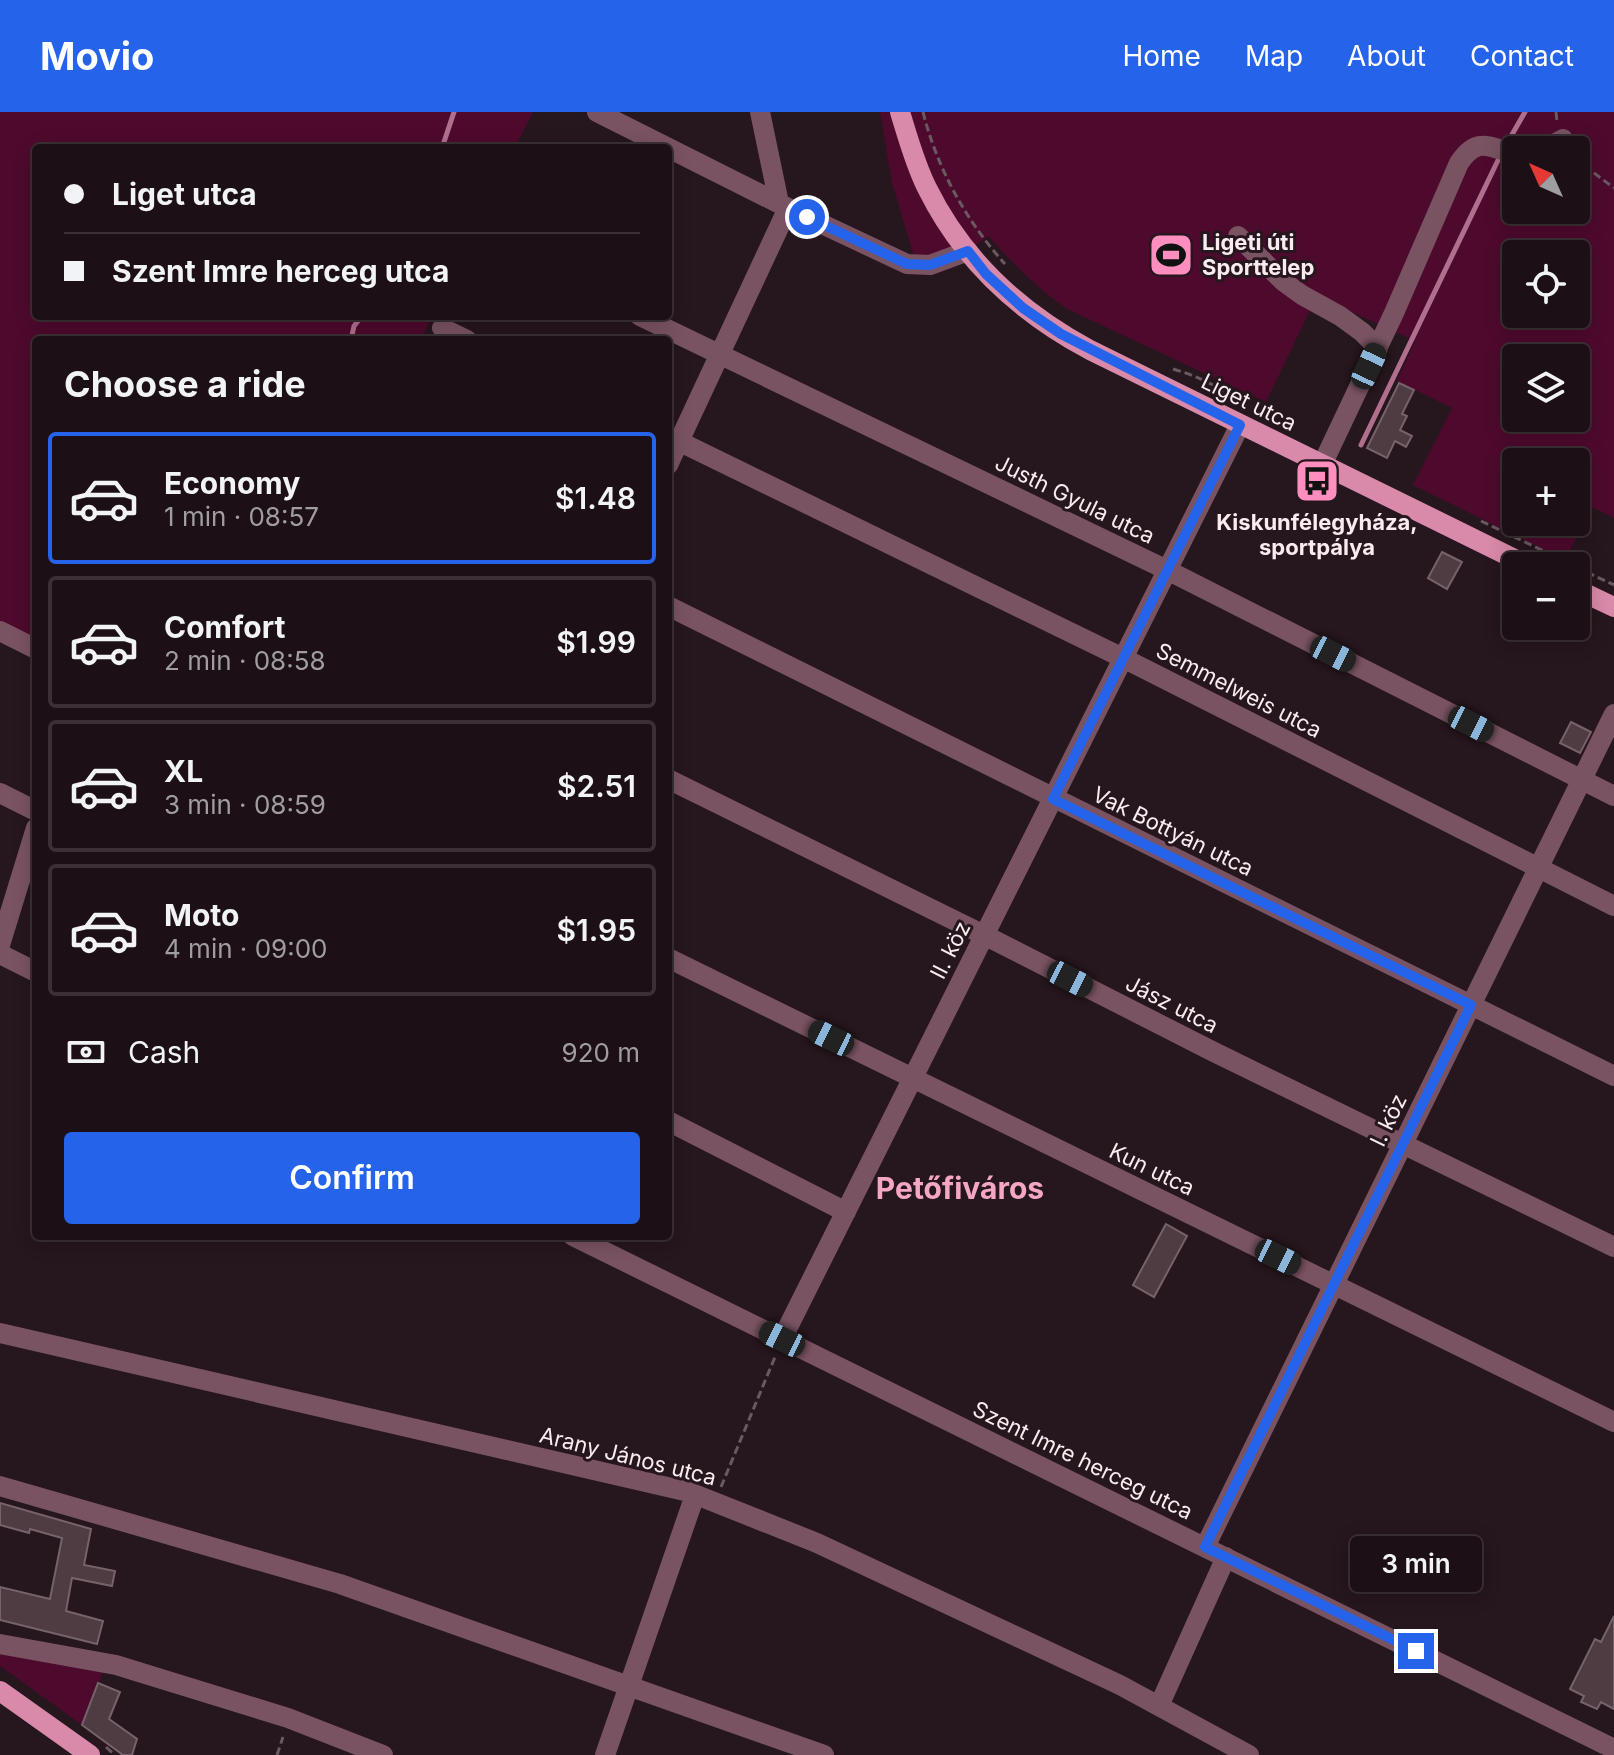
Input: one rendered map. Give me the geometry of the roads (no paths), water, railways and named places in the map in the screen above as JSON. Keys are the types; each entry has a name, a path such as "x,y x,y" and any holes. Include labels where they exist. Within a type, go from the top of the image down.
{"main road":[{"name":"Liget utca","path":"900,112 927,188 947,222 986,274 1023,308 1061,334 1244,416 1322,465 1502,553"},
{"path":"1590,596 1614,607"},
{"path":"0,1691 90,1755"}],"street":[{"path":"597,112 661,144"},
{"path":"674,439 720,353 784,206 760,112"},
{"path":"1322,465 1378,348 1459,163 1467,152 1477,146 1502,150"},
{"path":"672,150 784,206 828,221 907,264 930,265 968,251"},
{"path":"1238,236 1284,282 1340,316 1378,348"},
{"name":"Justh Gyula utca","path":"649,320 1167,570 1614,796"},
{"path":"442,328 459,336"},
{"name":"II. köz","path":"782,1339 1244,416"},
{"name":"Semmelweis utca","path":"674,439 1123,658 1614,906"},
{"name":"Vak Bottyán utca","path":"672,608 1614,1076"},
{"path":"0,631 32,647"},
{"name":"I. köz","path":"1205,1547 1614,714"},
{"name":"Jász utca","path":"672,781 1212,1051 1614,1247"},
{"path":"0,793 32,809"},
{"path":"0,945 32,841"},
{"path":"0,954 32,970"},
{"name":"Kun utca","path":"672,960 1614,1422"},
{"path":"672,1123 846,1212"},
{"name":"Szent Imre herceg utca","path":"581,1240 1614,1749"},
{"name":"Arany János utca","path":"0,1333 695,1495 817,1543 1120,1685 1240,1753"},
{"path":"0,1486 340,1584 824,1755"},
{"path":"605,1755 695,1495"},
{"path":"1159,1706 1226,1557"},
{"path":"0,1644 116,1665 288,1718 383,1755"}],"waterway":[{"path":"443,144 454,112"},
{"path":"1511,136 1525,112"},
{"path":"1361,445 1501,154"},
{"path":"352,336 359,320"}],"place":[{"name":"Ligeti úti Sporttelep","path":"1171,255"},
{"name":"Kiskunfélegyháza, sportpálya","path":"1317,481"}],"district":[{"name":"Petőfiváros","path":"960,1189"}]}
